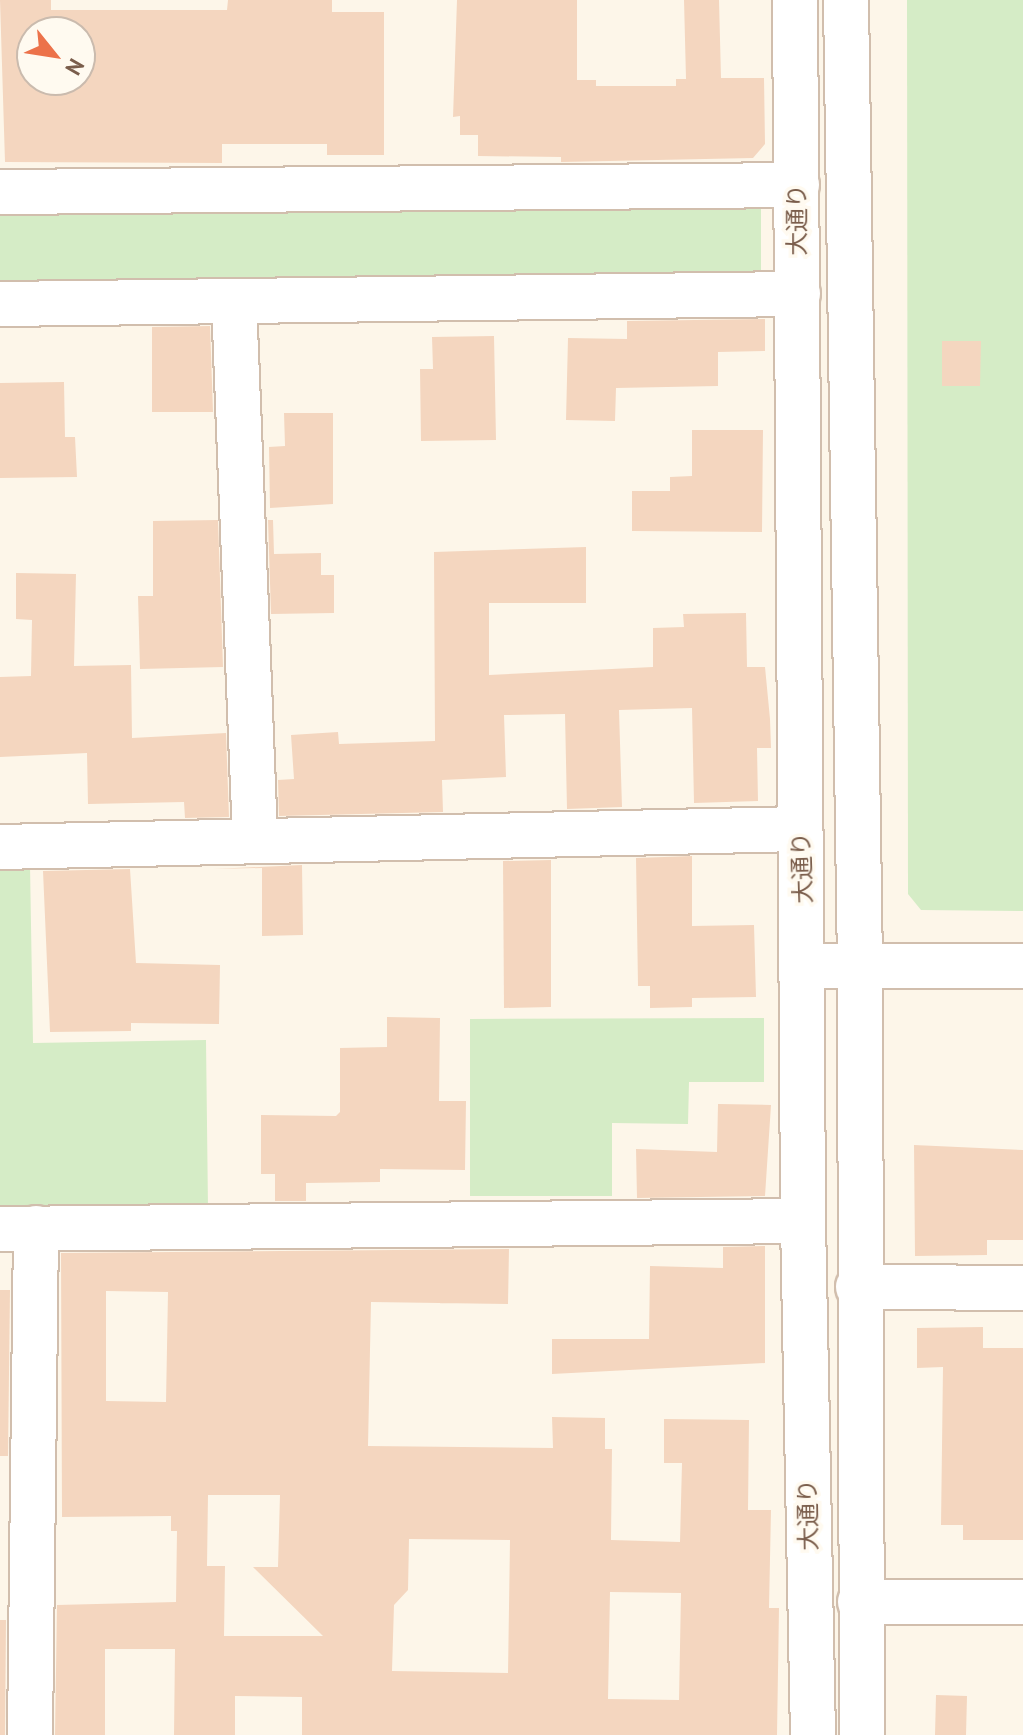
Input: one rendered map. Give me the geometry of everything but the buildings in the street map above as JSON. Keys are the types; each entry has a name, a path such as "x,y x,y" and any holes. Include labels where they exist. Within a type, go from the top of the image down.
{"street":[{"name":"大通り","path":"795,0 800,829 805,966 803,1221 813,1735"},
{"path":"846,0 860,966 858,1287 862,1735"},
{"path":"0,192 797,185"},
{"path":"0,304 798,294"},
{"path":"234,301 255,838"},
{"path":"0,847 255,838 800,829"},
{"path":"805,966 1023,966"},
{"path":"30,1735 18,1228 803,1221"},
{"path":"858,1287 1023,1288"},
{"path":"860,1602 1023,1602"}],"green space":[{"path":"907,0 1023,0 1023,911 921,910 908,894"},
{"path":"761,202 761,277 0,288 0,210"},
{"path":"30,865 33,1043 206,1040 208,1208 0,1212 0,866"},
{"path":"764,1018 764,1082 689,1082 688,1124 612,1123 612,1196 470,1196 470,1019"}]}
